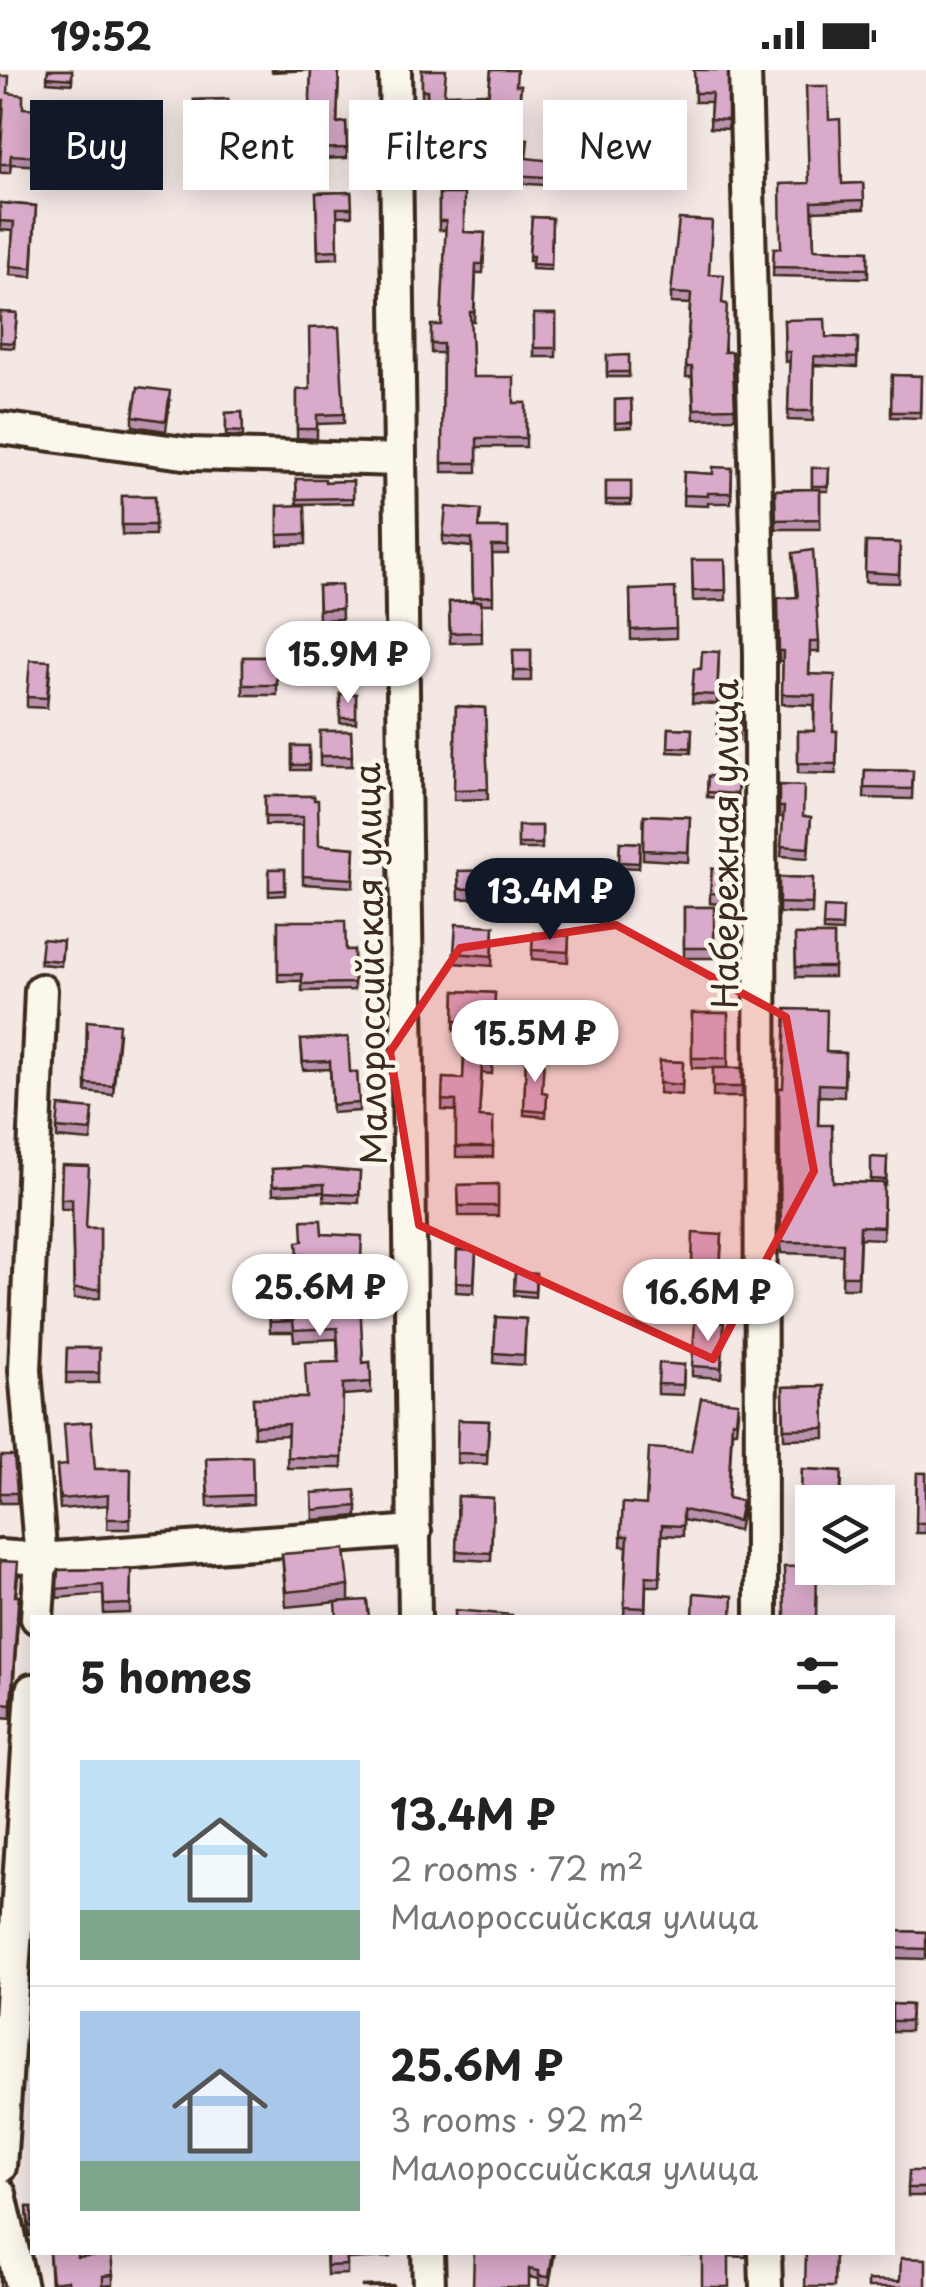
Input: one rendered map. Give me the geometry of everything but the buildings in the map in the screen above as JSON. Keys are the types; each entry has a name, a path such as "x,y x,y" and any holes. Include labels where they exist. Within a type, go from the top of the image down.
{"street":[{"name":"Малороссийская улица","path":"395,70 415,1615"},
{"name":"Набережная улица","path":"745,70 760,654 762,1615"},
{"path":"0,428 191,454 400,460"},
{"path":"38,1615 42,1559 26,1370 40,990"},
{"path":"0,1556 42,1559 414,1531"},
{"path":"0,2167 30,1720"},
{"path":"0,2194 21,2287"},
{"path":"428,2255 428,2287"},
{"path":"765,2255 766,2287"}],"highlighted area":[{"path":"616,925 786,1017 814,1171 713,1359 419,1225 390,1052 460,948"}]}
